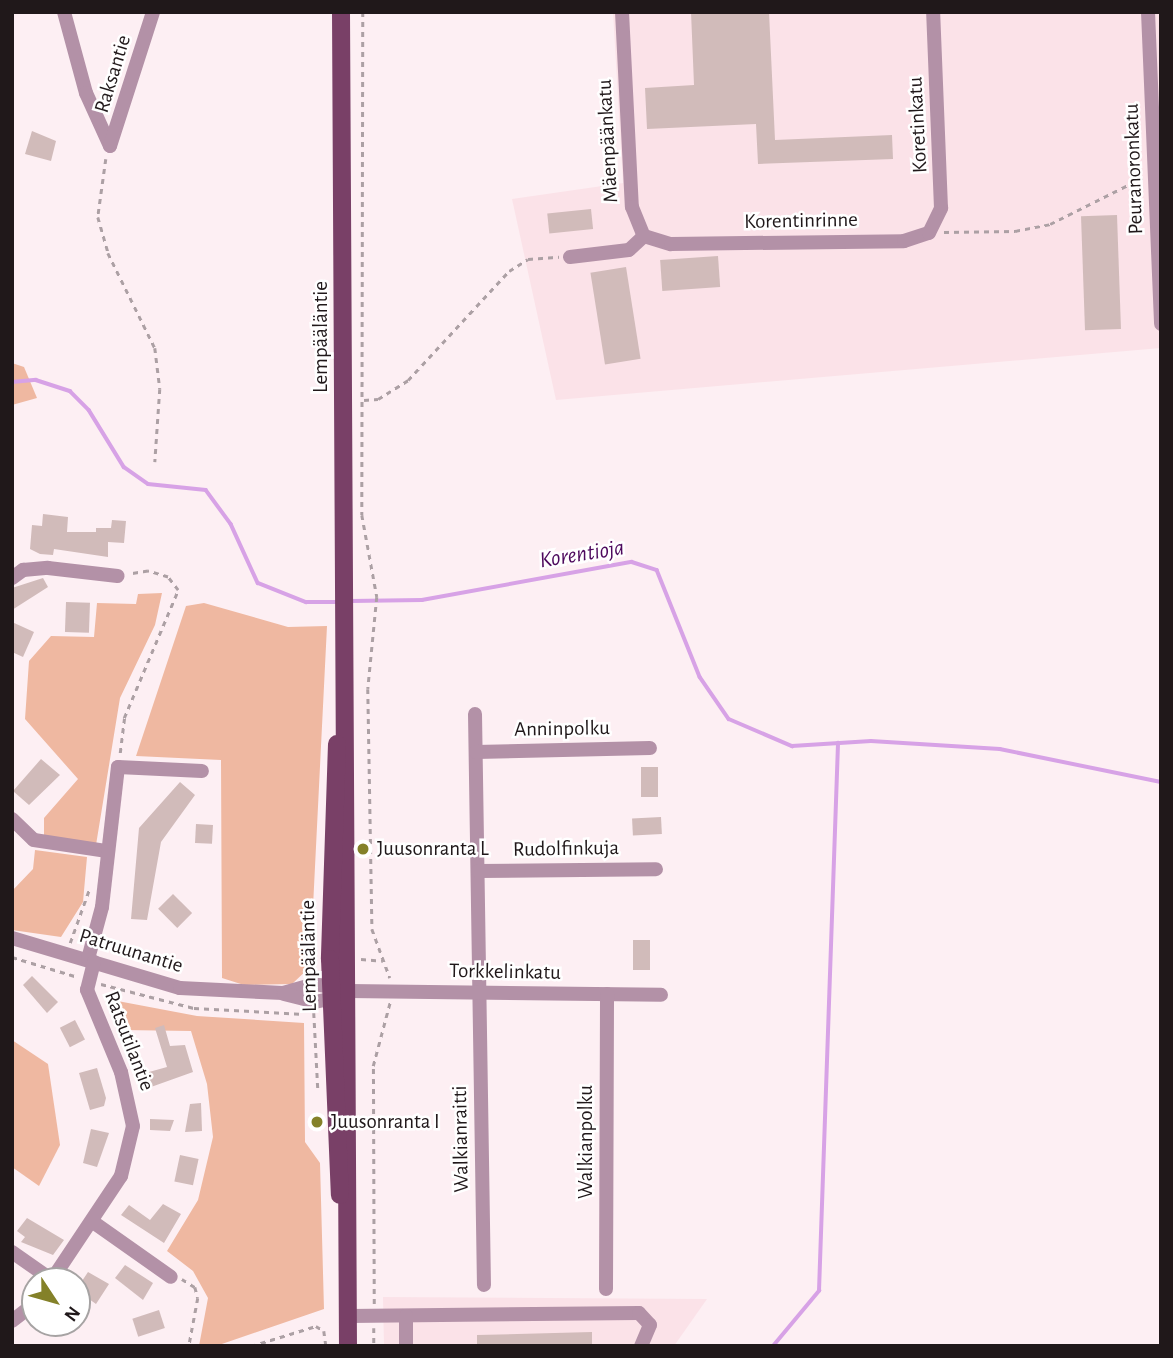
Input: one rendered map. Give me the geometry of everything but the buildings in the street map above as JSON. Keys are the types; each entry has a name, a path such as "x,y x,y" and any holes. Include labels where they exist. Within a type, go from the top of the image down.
{"main road":[{"name":"Lempääläntie","path":"341,12 344,661 349,991 348,1346"},
{"name":"Lempääläntie","path":"344,661 332,835 331,993 336,1132 348,1251"}],"street":[{"path":"64,12 86,93 110,146"},
{"name":"Raksantie","path":"110,146 153,12"},
{"name":"Mäenpäänkatu","path":"622,12 632,206 644,236"},
{"name":"Koretinkatu","path":"929,233 941,208 933,12"},
{"name":"Peuranoronkatu","path":"1148,12 1161,324"},
{"name":"Korentinrinne","path":"644,236 671,244 904,241 929,233"},
{"path":"570,257 629,250 644,236"},
{"path":"12,578 23,570 48,568 118,576"},
{"name":"Walkianraitti","path":"475,714 484,1285"},
{"name":"Anninpolku","path":"476,752 650,748"},
{"path":"118,767 202,771"},
{"name":"Ratsutilantie","path":"60,1267 93,1222 121,1176 132,1126 121,1072 87,990 102,907 118,767"},
{"path":"12,819 34,840 107,851"},
{"name":"Rudolfinkuja","path":"478,871 656,869"},
{"name":"Patruunantie","path":"12,938 180,988 283,993 349,991"},
{"name":"Torkkelinkatu","path":"349,991 661,995"},
{"name":"Walkianpolku","path":"606,1289 607,994"},
{"path":"93,1222 171,1278"},
{"path":"12,1252 33,1267"},
{"path":"349,1317 639,1313 650,1325 641,1346"},
{"path":"406,1316 406,1346"}],"path":[{"path":"363,12 362,515 377,610"},
{"path":"110,146 99,183 98,217 108,253 155,348 160,389 155,462"},
{"path":"929,233 1015,231 1050,224 1083,212 1155,170"},
{"path":"364,400 378,399 408,380 509,271 527,259 570,257"},
{"path":"118,576 148,571 168,578 178,590 124,718 118,767"},
{"path":"59,969 87,904 92,877"},
{"path":"314,1013 318,1090"},
{"path":"171,1278 188,1280 198,1298 189,1346"},
{"path":"251,1346 316,1326 324,1331 326,1346"}],"shaded area":[{"path":"613,12 1161,12 1161,348 556,400 512,199 623,183"},
{"path":"12,363 24,367 37,398 12,405"},
{"path":"162,593 155,625 120,698 96,845 44,838 44,818 78,779 25,719 29,661 51,636 94,637 97,603 136,604 138,594"},
{"path":"204,603 288,627 327,626 310,967 292,984 244,985 222,978 221,760 136,756 186,606"},
{"path":"35,850 87,857 83,902 61,937 12,930 12,891 33,869"},
{"path":"107,999 197,1016 304,1023 305,1142 320,1163 324,1309 216,1346 199,1346 208,1298 193,1271 167,1251 198,1200 213,1137 207,1084 191,1031 122,1030"},
{"path":"12,1040 48,1064 60,1145 39,1186 12,1167"},
{"path":"383,1297 707,1299 674,1346 384,1346"}],"waterway":[{"name":"Korentioja","path":"12,382 36,380 70,391 89,410 124,467 148,484 206,490 231,524 258,583 306,602 339,602"},
{"name":"Korentioja","path":"351,601 422,600 632,562 657,570 700,677 729,719 792,746 871,741 1000,749 1161,782"},
{"path":"773,1346 819,1291 838,743"}],"place":[{"name":"Juusonranta L","path":"363,849"},
{"name":"Juusonranta I","path":"317,1122"}]}
